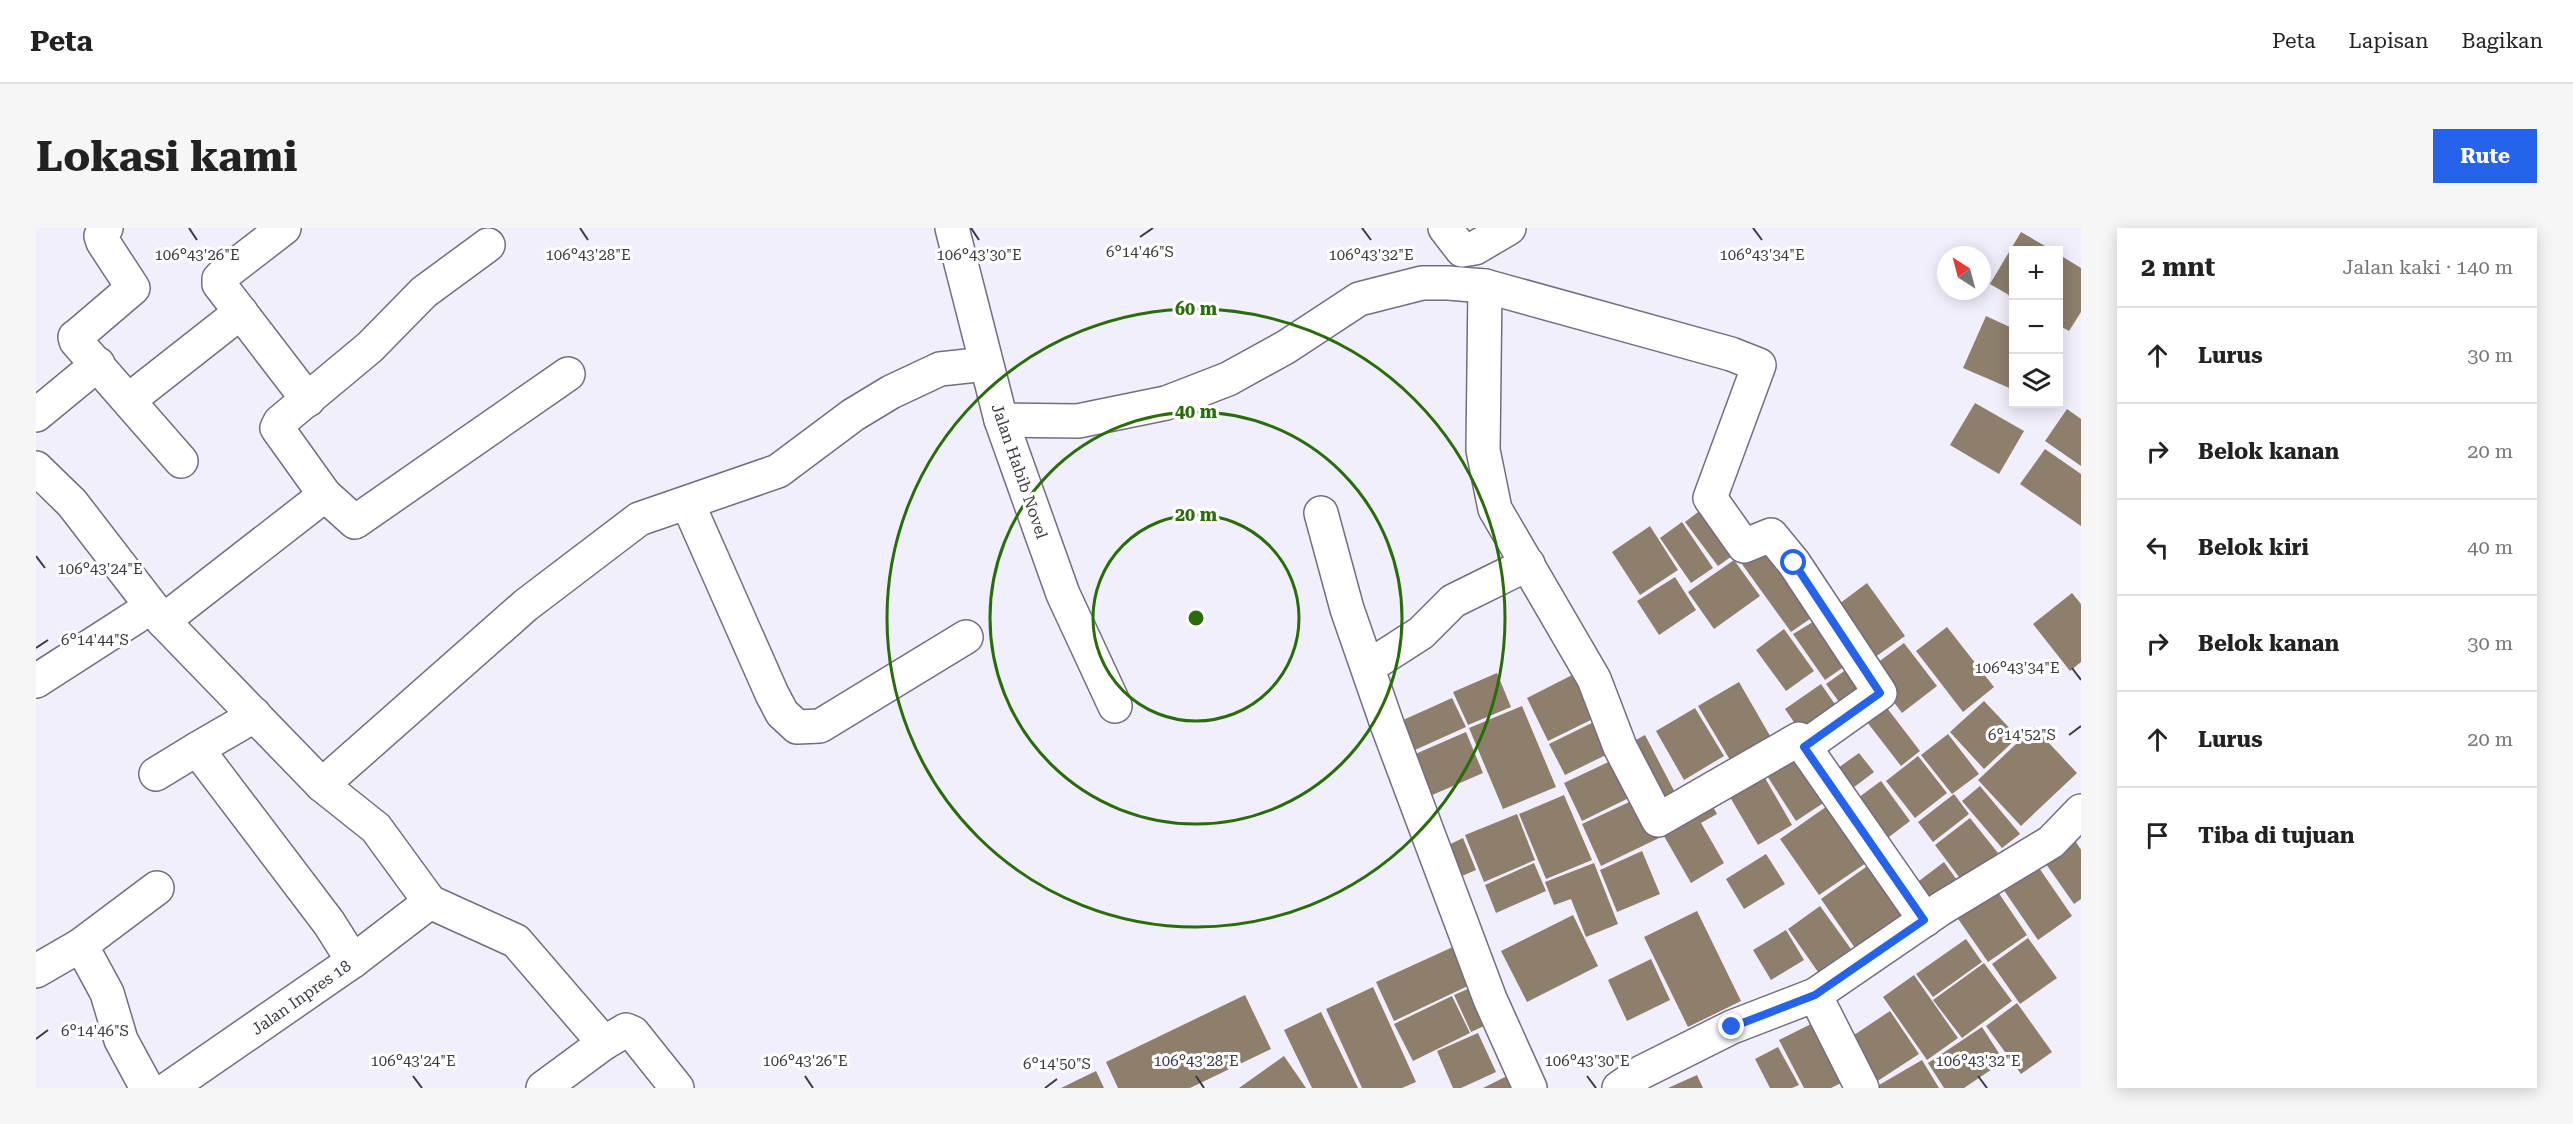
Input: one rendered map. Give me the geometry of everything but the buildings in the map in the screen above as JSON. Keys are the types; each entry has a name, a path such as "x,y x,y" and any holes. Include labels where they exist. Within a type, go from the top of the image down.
{"street":[{"path":"106,228 101,236 103,242 133,288 75,338 181,460"},
{"path":"284,228 219,279 219,284 308,400"},
{"name":"Jalan Habib Novel","path":"952,228 1001,420 1062,594 1115,705"},
{"path":"1445,228 1462,250 1475,248 1509,228"},
{"path":"488,245 424,292 370,347 280,422 277,428 325,495 354,521 358,521 568,374"},
{"path":"1001,420 1078,421 1166,403 1238,373 1286,347 1359,299 1422,283 1485,286 1731,354 1759,365 1710,498 1744,546 1771,535 1794,563 1880,693 1804,747"},
{"path":"1485,286 1483,450 1495,509 1594,679 1620,747 1658,820 1799,739 1924,920"},
{"path":"129,400 242,312"},
{"path":"36,415 98,364"},
{"path":"322,785 536,598 639,519 688,504 778,471 853,416 891,392 940,369 987,364"},
{"path":"36,468 72,503 157,614 322,785 376,828 430,902 516,941 604,1043"},
{"path":"36,681 157,614 325,495"},
{"path":"688,504 777,704 782,713 797,728 820,726 966,637"},
{"path":"1321,513 1347,609 1462,928 1490,999 1530,1088"},
{"path":"1368,667 1421,633 1453,601 1528,564"},
{"path":"156,774 254,714"},
{"path":"197,749 329,923 353,961"},
{"path":"1618,1088 1642,1072 1732,1027 1815,995 1924,920 2051,842 2081,811"},
{"path":"36,971 81,945 157,888"},
{"name":"Jalan Inpres 18","path":"169,1088 353,961 430,902"},
{"path":"81,945 107,993 121,1040 147,1088"},
{"path":"1815,995 1862,1088"},
{"path":"563,1083 604,1043 626,1030 633,1033 677,1088"}],"route":[{"path":"1732,1027 1815,995 1924,920 1804,747 1880,693 1794,563"}]}
